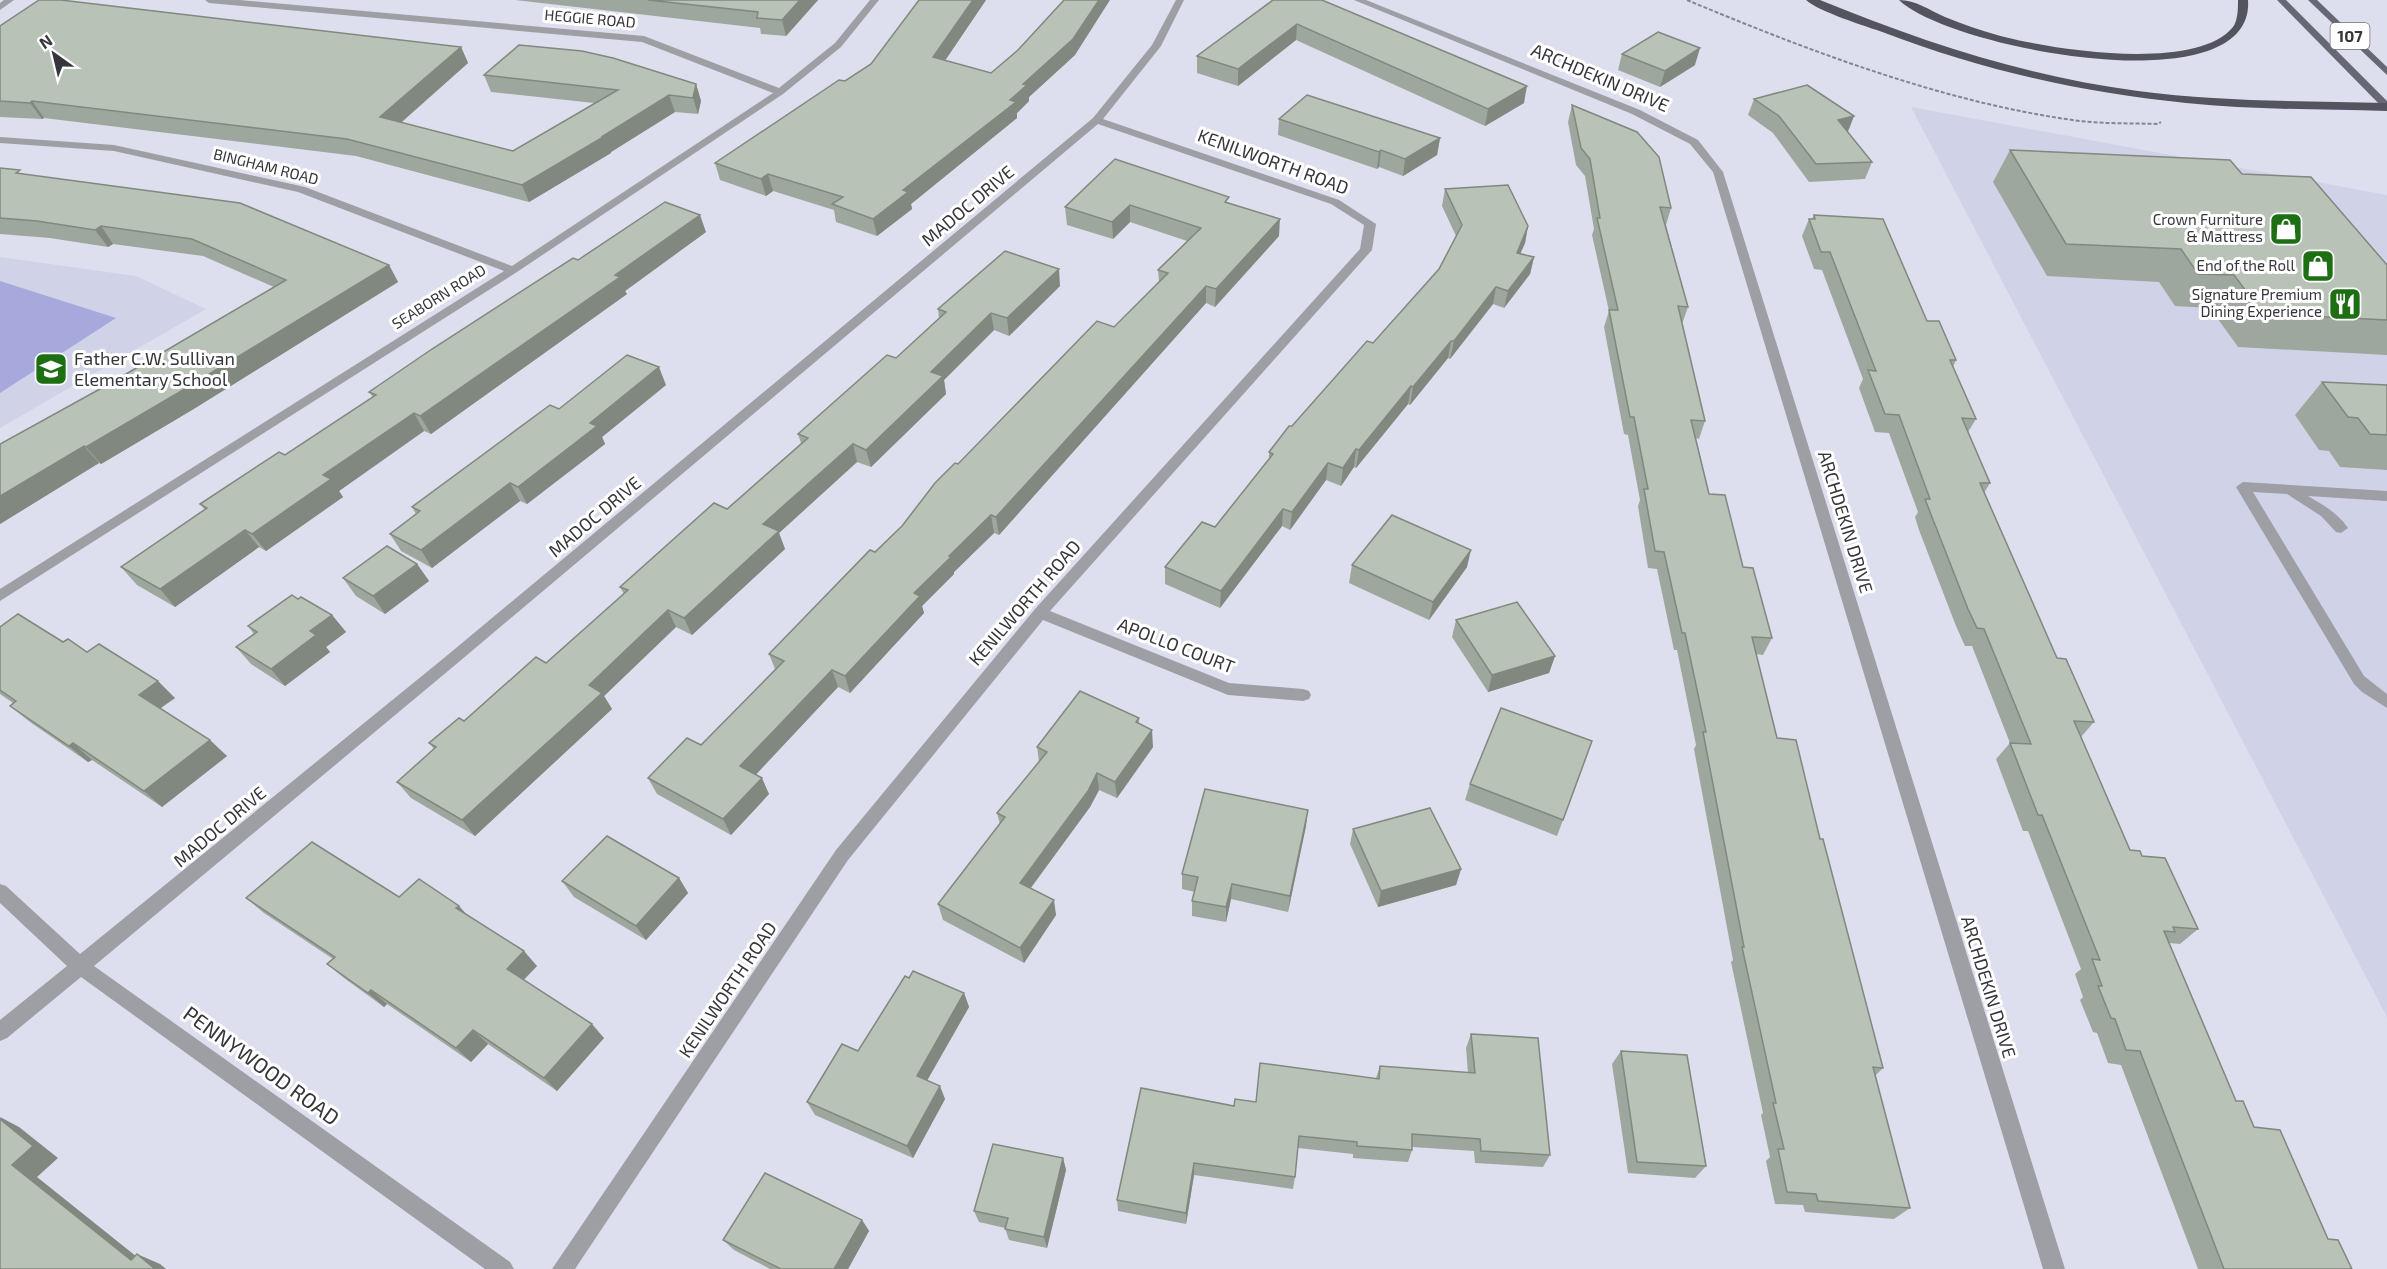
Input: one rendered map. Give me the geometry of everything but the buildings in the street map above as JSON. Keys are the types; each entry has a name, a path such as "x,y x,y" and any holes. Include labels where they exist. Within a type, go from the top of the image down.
{"highway":[{"path":"1811,0 1908,39 2003,69 2105,90 2188,100 2387,107"},
{"path":"1905,0 1949,23 2012,43 2078,54 2133,57 2169,56 2198,50 2225,39 2240,24 2243,0"}],"main road":[{"path":"2281,0 2387,107"},
{"name":"107","path":"2312,0 2387,72"}],"street":[{"path":"0,7 10,0"},
{"name":"HEGGIE ROAD","path":"209,0 644,39 780,92"},
{"name":"SEABORN ROAD","path":"0,596 513,270 780,92 838,45 874,0"},
{"name":"MADOC DRIVE","path":"0,1032 540,586 1097,120 1156,46 1180,0"},
{"name":"ARCHDEKIN DRIVE","path":"1358,0 1636,112 1694,142 1718,172 2054,1269"},
{"name":"KENILWORTH ROAD","path":"563,1269 842,855 1040,613 1366,250 1370,224 1335,202 1097,120"},
{"name":"BINGHAM ROAD","path":"0,140 114,148 301,189 513,270"},
{"path":"2387,496 2243,487 2359,680 2387,702"},
{"path":"2284,489 2326,513 2341,528"},
{"name":"APOLLO COURT","path":"1040,613 1228,689 1304,695"},
{"name":"PENNYWOOD ROAD","path":"0,892 80,966 503,1269"}],"path":[{"path":"1687,0 1782,40 1895,77 1997,105 2081,121 2158,124 2188,100"}],"shaded area":[{"path":"1911,107 2387,195 2387,1017"},
{"name":"Father C.W. Sullivan Elementary School","path":"0,257 136,276 206,309 0,428"},
{"path":"0,281 116,318 0,393"}],"place":[{"name":"Crown Furniture & Mattress","path":"2286,229"},
{"name":"End of the Roll","path":"2318,266"},
{"name":"Signature Premium Dining Experience","path":"2345,304"},
{"name":"Father C.W. Sullivan Elementary School","path":"51,369"}]}
